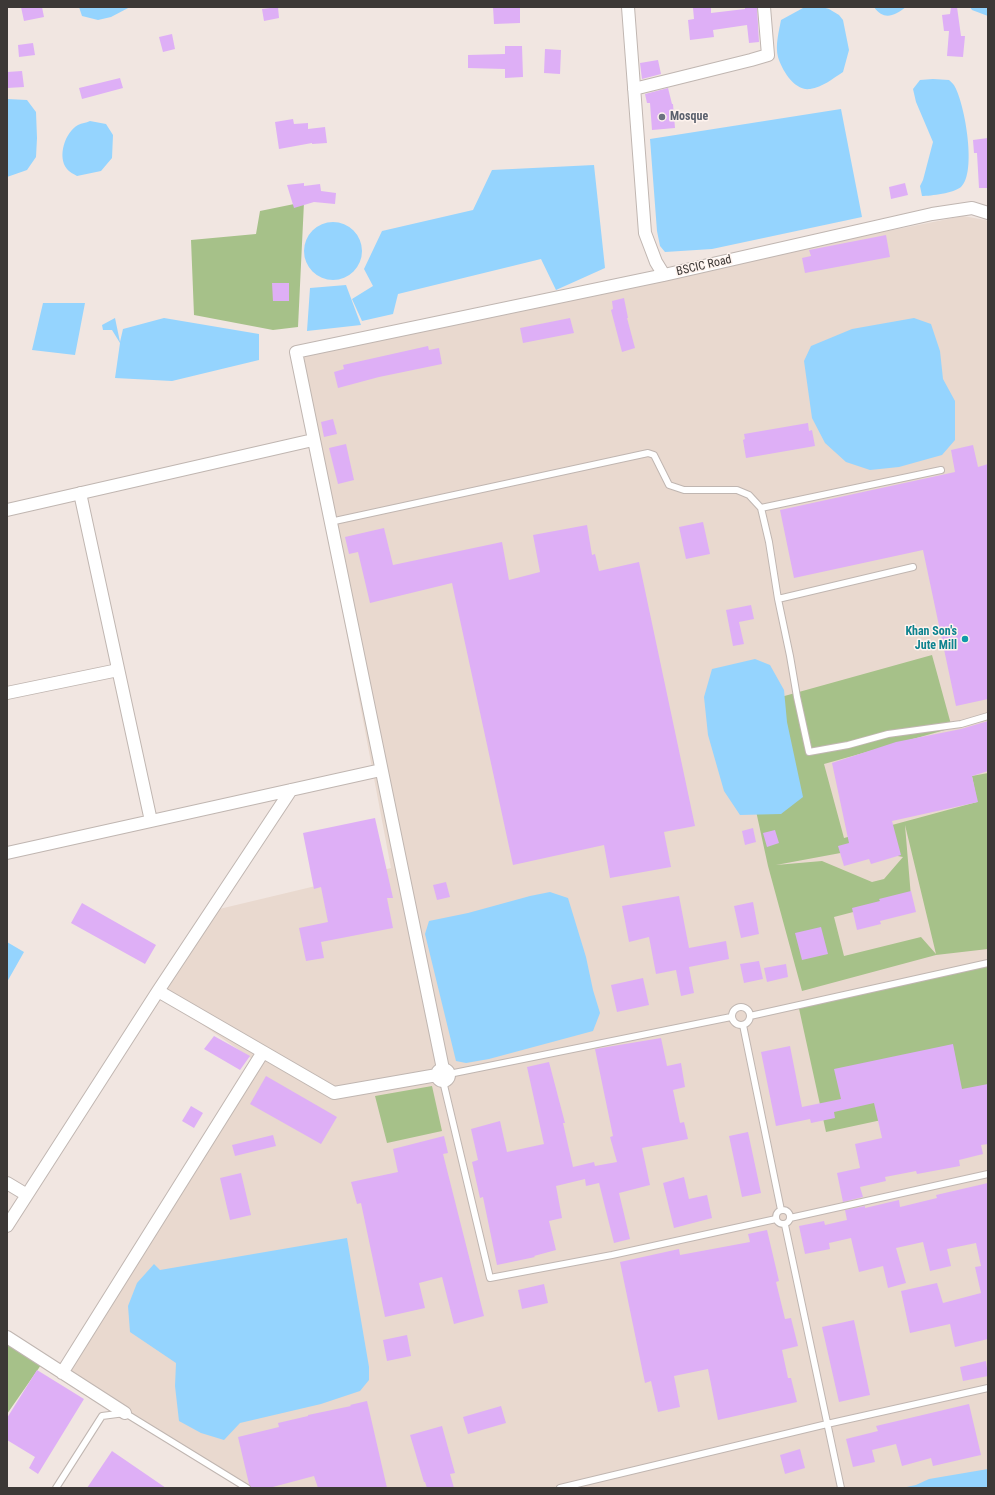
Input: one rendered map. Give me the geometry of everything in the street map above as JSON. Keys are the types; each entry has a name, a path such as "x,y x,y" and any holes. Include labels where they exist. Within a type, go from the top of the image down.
{"street":[{"name":"BSCIC Road","path":"628,7 645,233 656,262 664,275 932,214 972,208 986,211 988,213"},
{"path":"634,88 768,55 764,7"},
{"path":"158,991 334,1093 443,1075 296,352 664,275"},
{"path":"7,510 314,440"},
{"path":"80,493 151,821"},
{"path":"7,693 118,670"},
{"path":"7,853 381,770"},
{"path":"7,1226 158,991 291,790"},
{"path":"62,1373 263,1052"},
{"path":"7,1183 27,1195"},
{"path":"7,1337 125,1413"}],"lane":[{"path":"330,522 648,453 654,455 669,486 684,490 737,490 750,495 761,508 769,542 778,599 809,752 848,746 888,734 961,724 988,716"},
{"path":"761,508 941,470"},
{"path":"778,599 913,567"},
{"path":"750,1016 988,963"},
{"path":"731,1017 735,1009 738,1007 746,1009 750,1016"},
{"path":"731,1017 735,1024 743,1025 749,1020 750,1016"},
{"path":"731,1017 443,1075 490,1278 612,1255 776,1219"},
{"path":"743,1025 781,1210"},
{"path":"790,1218 988,1174"},
{"path":"781,1210 784,1210 790,1214 789,1223 785,1225 779,1224 776,1219 777,1213 781,1210"},
{"path":"785,1225 841,1488"},
{"path":"560,1488 827,1424 988,1388"},
{"path":"56,1488 102,1416 125,1413 247,1488"}],"shaded area":[{"path":"963,216 986,220 988,222 988,1488 249,1488 55,1375 255,1061 162,997 211,911 391,868 293,350"}],"green space":[{"path":"304,202 298,327 273,330 194,315 191,240 256,234 260,211"},
{"path":"932,655 952,728 824,764 844,838 977,802 972,776 988,773 988,949 936,955 802,991 768,866 734,710","holes":["905,825 936,954 921,937 844,956 834,917 911,897","862,849 903,857 884,879 872,882 822,861 776,865"]},
{"path":"988,964 988,1097 826,1132 798,1004"},
{"path":"432,1086 442,1131 387,1143 375,1096"},
{"path":"7,1344 41,1365 7,1414"}],"water":[{"path":"79,7 130,7 111,17 98,20 82,16"},
{"path":"822,7 839,15 843,20 849,50 843,72 819,86 804,89 794,83 782,68 777,52 778,33 781,20 803,8"},
{"path":"874,7 906,7 893,15 885,16"},
{"path":"970,7 988,7 988,16 972,10"},
{"path":"920,80 949,80 955,86 959,96 968,138 968,168 966,179 958,189 942,194 922,196 920,186 933,142 916,102 913,89"},
{"path":"7,99 27,100 36,112 37,138 36,157 27,170 7,177"},
{"path":"841,109 862,217 712,249 665,252 660,246 657,231 650,139"},
{"path":"90,121 106,124 113,135 112,158 101,171 77,176 70,172 64,164 64,145 73,128"},
{"path":"594,165 605,268 556,290 541,259 398,294 393,314 362,321 352,299 373,286 364,269 382,231 473,210 492,170"},
{"path":"327,222 339,222 354,230 362,245 362,257 354,272 339,280 327,280 312,272 304,257 304,245 312,230"},
{"path":"346,285 361,325 307,331 310,288"},
{"path":"43,303 85,303 75,355 32,350"},
{"path":"115,318 120,342 123,329 164,318 259,334 259,360 172,381 115,378 120,343 112,330 103,330 102,325"},
{"path":"914,318 931,324 940,351 943,379 955,401 955,440 942,455 899,467 870,470 846,462 825,443 812,418 804,361 811,346 852,329"},
{"path":"755,659 770,665 784,690 787,722 803,797 781,814 740,815 724,791 708,735 704,697 712,669"},
{"path":"550,892 568,898 586,957 593,990 600,1013 593,1031 489,1059 466,1063 456,1061 425,934 429,921 468,913"},
{"path":"7,942 24,952 7,982"},
{"path":"347,1238 369,1367 369,1380 360,1391 321,1404 240,1423 224,1440 201,1433 179,1421 175,1386 176,1363 130,1332 128,1306 137,1283 154,1264 160,1270"},
{"path":"988,1469 988,1488 902,1488 916,1485 929,1479"}],"building":[{"path":"21,7 42,7 44,17 24,21"},
{"path":"278,7 279,18 264,21 262,9"},
{"path":"493,7 520,7 520,23 494,24"},
{"path":"711,7 711,13 745,9 745,7 757,7 759,42 749,43 747,25 713,30 714,37 690,40 688,20 694,19 693,8"},
{"path":"951,7 957,7 961,36 965,36 963,57 947,56 949,31 944,31 942,15 950,14"},
{"path":"172,34 175,49 163,52 159,37"},
{"path":"33,43 35,55 19,57 18,45"},
{"path":"505,46 522,46 523,77 505,78 505,69 468,68 468,55 505,54"},
{"path":"545,49 561,50 560,74 544,73"},
{"path":"658,60 661,74 642,79 640,63"},
{"path":"22,71 24,87 7,88 7,72"},
{"path":"120,78 123,88 82,99 79,88"},
{"name":"Mosque","path":"668,88 673,104 675,128 652,130 650,103 647,103 645,94"},
{"path":"293,119 294,124 308,123 308,129 325,127 327,143 312,143 279,149 275,122"},
{"path":"988,138 988,188 979,188 977,153 974,153 973,140"},
{"path":"304,183 304,186 320,184 321,191 336,193 335,204 314,202 294,208 287,185"},
{"path":"905,183 908,195 891,199 889,187"},
{"path":"886,235 890,257 805,273 802,258 811,256 809,250"},
{"path":"272,283 289,283 289,301 273,301"},
{"path":"624,298 627,318 635,348 622,352 611,310 613,309 612,301"},
{"path":"570,318 574,333 523,343 520,328"},
{"path":"428,346 429,350 439,348 442,364 379,377 338,388 334,372 344,369 343,365"},
{"path":"333,419 337,434 324,437 321,422"},
{"path":"808,423 809,431 812,430 815,446 746,458 743,440 745,439 744,434"},
{"path":"346,444 354,480 338,484 329,448"},
{"name":"Khan Son's Jute Mill","path":"973,445 978,467 988,464 988,699 956,706 923,550 794,578 780,510 955,472 951,450"},
{"path":"703,522 710,554 686,559 679,527"},
{"path":"587,525 592,555 595,554 599,571 639,562 695,826 664,832 671,867 610,878 604,845 513,865 452,583 370,603 358,552 349,554 345,537 384,528 393,565 502,542 509,580 540,572 533,535"},
{"path":"751,605 754,619 739,622 744,644 733,646 726,610"},
{"path":"988,721 988,771 972,776 978,802 892,821 901,855 871,864 869,859 844,866 838,846 849,843 832,763 896,742 961,729"},
{"path":"375,818 393,898 387,898 393,928 321,942 324,958 306,961 299,928 328,922 321,887 314,889 303,833"},
{"path":"753,828 756,842 745,845 742,831"},
{"path":"775,830 779,843 767,847 763,833"},
{"path":"446,882 450,897 437,900 433,885"},
{"path":"911,891 916,912 880,921 881,924 857,930 852,908"},
{"path":"679,896 689,948 726,941 729,959 689,967 694,993 681,996 676,970 656,974 649,937 629,942 622,906"},
{"path":"753,902 759,934 741,938 734,906"},
{"path":"82,903 156,945 145,964 71,923"},
{"path":"821,927 828,954 802,960 795,933"},
{"path":"759,961 763,979 744,983 740,964"},
{"path":"786,964 788,977 767,982 764,968"},
{"path":"643,978 649,1005 617,1012 611,985"},
{"path":"214,1036 250,1056 240,1070 204,1049"},
{"path":"661,1038 667,1066 681,1063 685,1087 673,1090 680,1123 684,1122 688,1139 642,1148 650,1185 619,1193 630,1239 614,1243 599,1183 586,1186 585,1179 556,1186 562,1218 549,1221 556,1250 534,1256 535,1257 497,1265 483,1197 480,1198 472,1162 478,1160 471,1129 500,1121 507,1152 544,1144 527,1067 549,1062 565,1123 563,1123 573,1167 594,1162 595,1166 617,1162 610,1137 613,1136 595,1049"},
{"path":"953,1044 962,1089 988,1084 988,1144 981,1145 983,1154 959,1160 960,1166 917,1174 916,1171 885,1177 886,1181 860,1187 863,1197 843,1202 837,1173 860,1168 855,1144 882,1138 874,1103 834,1112 835,1118 811,1123 810,1119 776,1126 761,1052 790,1046 802,1107 841,1099 834,1069"},
{"path":"266,1076 337,1117 321,1144 250,1104"},
{"path":"191,1106 203,1113 194,1128 182,1121"},
{"path":"748,1132 761,1193 742,1197 729,1136"},
{"path":"273,1135 276,1146 235,1156 232,1145"},
{"path":"444,1136 448,1153 443,1154 484,1316 454,1324 442,1277 419,1283 425,1308 385,1317 361,1203 357,1204 351,1182 398,1172 393,1149"},
{"path":"241,1173 251,1215 230,1220 220,1178"},
{"path":"684,1177 689,1199 707,1195 712,1218 674,1228 663,1183"},
{"path":"988,1183 988,1339 955,1347 950,1324 910,1333 901,1291 937,1283 943,1303 981,1293 975,1267 981,1266 976,1243 947,1249 951,1266 930,1271 923,1242 896,1248 906,1283 888,1288 883,1266 859,1272 851,1238 829,1243 830,1249 805,1254 799,1226 824,1221 825,1225 847,1220 845,1210 865,1206 865,1208 899,1200 900,1207 937,1198 936,1195"},
{"path":"767,1230 779,1281 776,1282 785,1319 791,1318 798,1346 782,1350 788,1378 791,1378 797,1402 718,1420 708,1369 674,1376 680,1407 658,1412 651,1381 645,1383 620,1262 679,1249 680,1255 750,1242 748,1234"},
{"path":"544,1284 548,1303 522,1309 518,1290"},
{"path":"854,1320 870,1395 839,1402 822,1327"},
{"path":"407,1335 411,1356 387,1361 383,1340"},
{"path":"986,1361 988,1376 963,1381 960,1367"},
{"path":"37,1370 84,1399 38,1474 29,1468 35,1457 7,1440 7,1418"},
{"path":"367,1401 387,1488 318,1488 314,1476 269,1488 251,1488 238,1437 279,1427 278,1423"},
{"path":"969,1404 981,1455 933,1466 931,1458 902,1466 896,1444 872,1450 875,1462 853,1467 846,1439 878,1431 876,1426"},
{"path":"501,1406 506,1423 468,1434 463,1417"},
{"path":"442,1426 455,1473 450,1474 454,1488 427,1488 410,1435"},
{"path":"800,1449 805,1468 785,1474 780,1455"},
{"path":"112,1451 166,1488 87,1488"}],"place":[{"name":"Mosque","path":"662,117"},
{"name":"Khan Son's Jute Mill","path":"965,639"}]}
